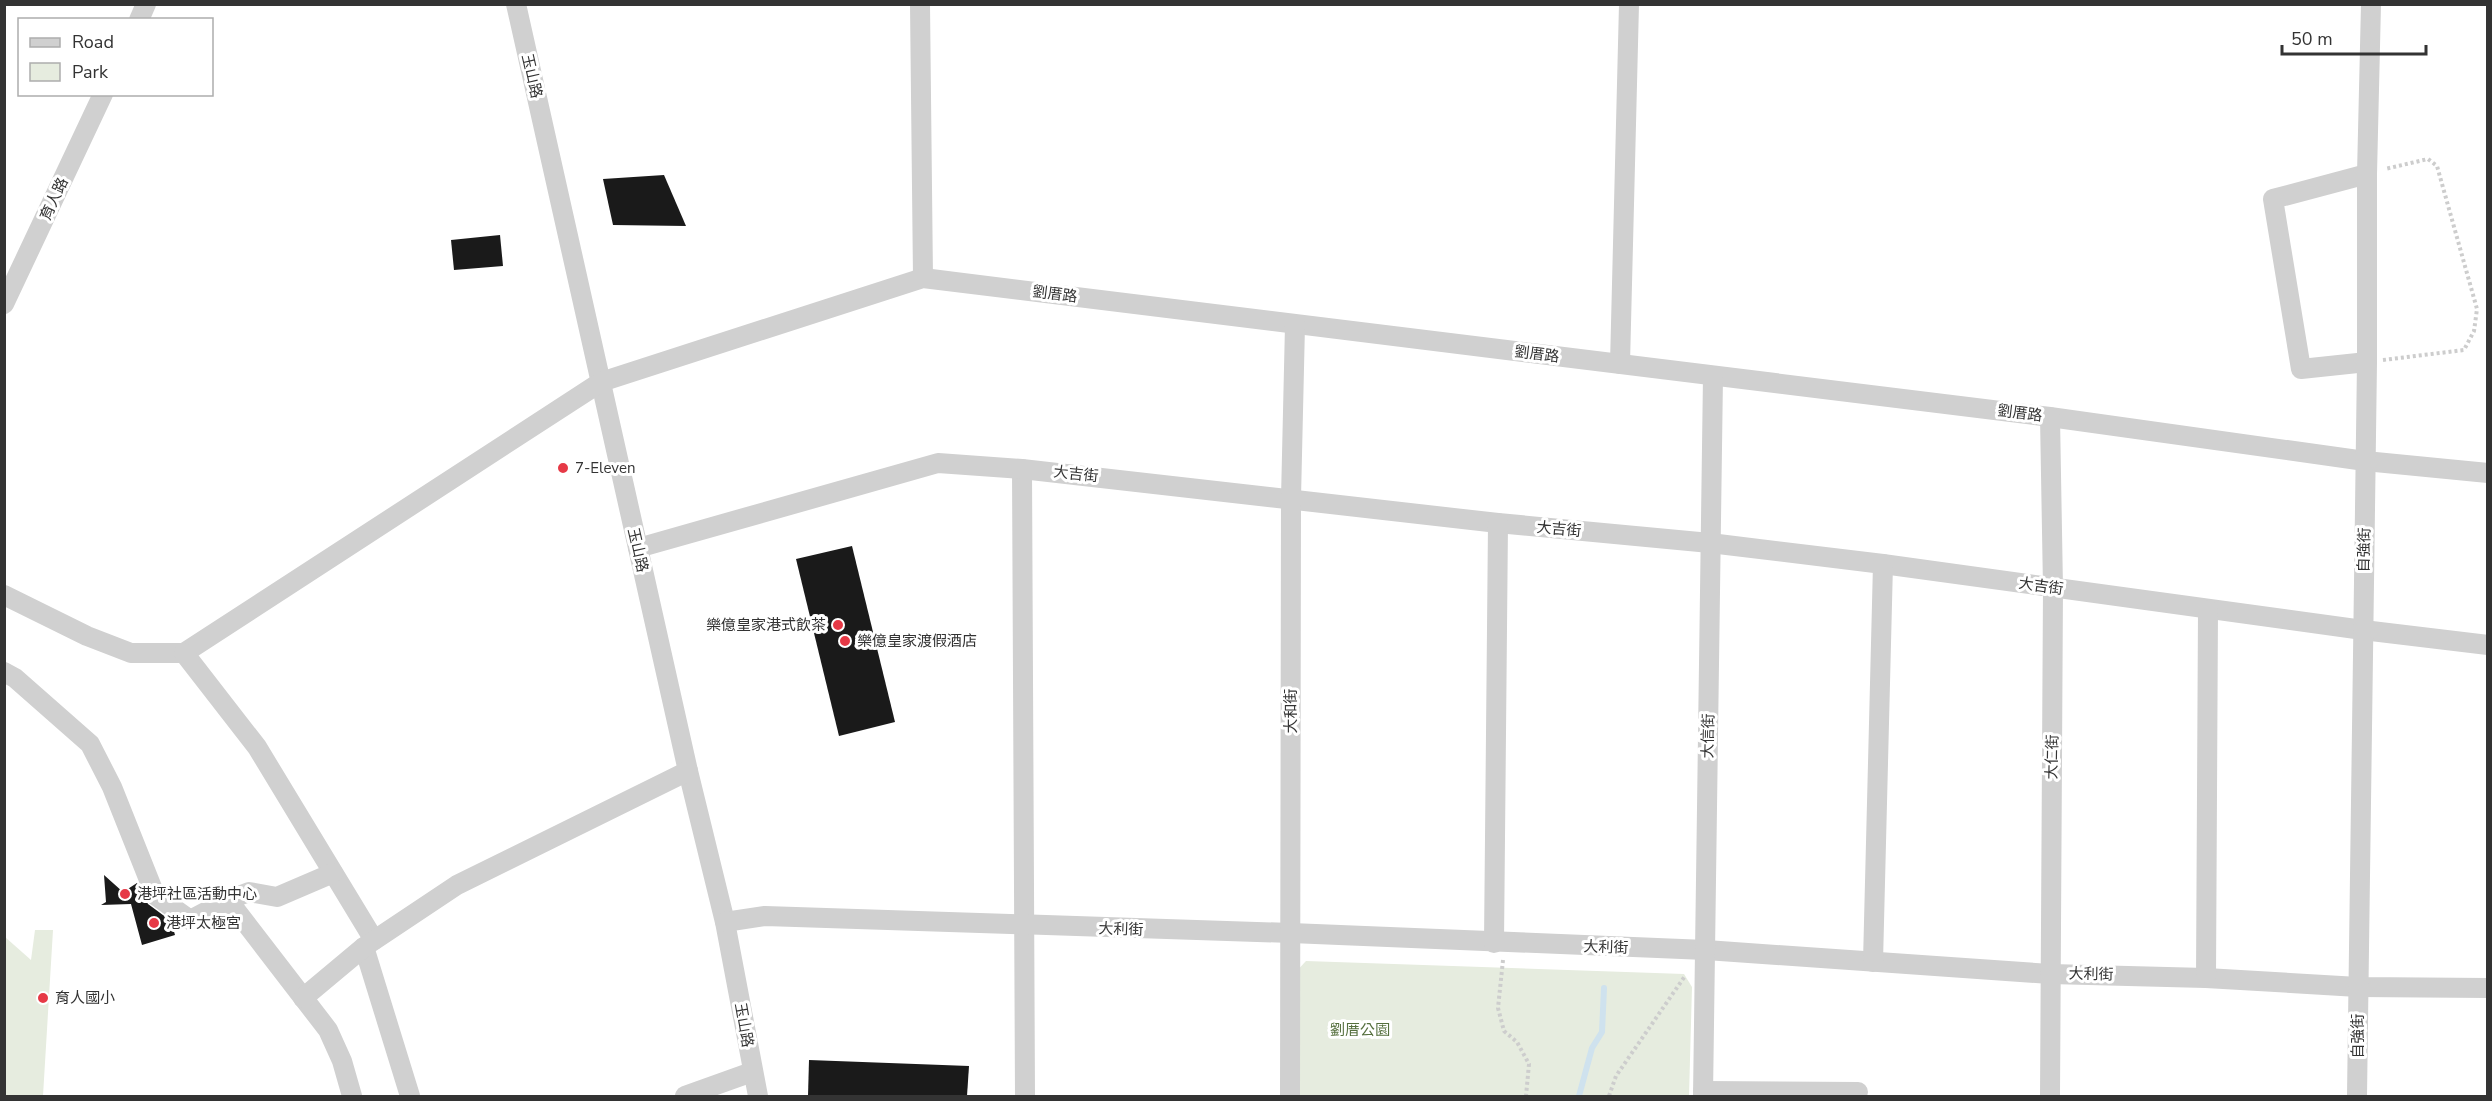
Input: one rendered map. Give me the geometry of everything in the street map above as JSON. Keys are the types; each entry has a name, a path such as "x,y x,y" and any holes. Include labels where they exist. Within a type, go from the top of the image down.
{"street":[{"path":"140,18 146,4"},
{"name":"玉山路","path":"516,4 688,771 725,922 758,1096"},
{"path":"920,4 923,278"},
{"path":"1620,364 1629,4"},
{"name":"自強街","path":"2357,1096 2366,461 2367,174 2371,4"},
{"name":"育人路","path":"4,304 102,96"},
{"path":"2367,174 2273,199 2301,369 2367,362"},
{"name":"劉厝路","path":"184,653 601,382 923,278 2050,417 2366,461 2487,473"},
{"name":"大和街","path":"1290,1096 1291,498 1294,325"},
{"name":"大信街","path":"1703,1094 1713,376"},
{"name":"大仁街","path":"2050,417 2053,588 2050,1096"},
{"name":"大吉街","path":"638,548 938,462 1291,498 1498,523 1710,543 2487,645"},
{"path":"1022,469 1025,1096"},
{"path":"1498,523 1499,943"},
{"path":"1873,962 1883,564"},
{"path":"4,594 87,636 131,653 184,653 257,747 333,873 369,944 410,1096"},
{"path":"2206,978 2208,610"},
{"path":"4,672 15,678 90,744 112,787 155,895 190,920 249,892 277,897 333,873"},
{"path":"303,998 369,944 457,885 688,771"},
{"path":"228,900 328,1030 342,1060 352,1096"},
{"name":"大利街","path":"725,922 765,916 1291,933 1706,950 2050,974 2206,978 2358,987 2487,988"},
{"path":"685,1096 752,1072"},
{"path":"1703,1094 1858,1092"}],"path":[{"path":"2367,174 2428,159 2437,166 2477,309 2475,331 2464,350 2367,362"},
{"path":"1499,943 1498,1008 1504,1031 1517,1042 1529,1064 1526,1096"},
{"path":"1609,1096 1616,1076 1687,973"}],"green space":[{"path":"35,930 53,930 43,1096 5,1096 5,937 31,960"},
{"name":"劉厝公園","path":"1306,961 1684,974 1692,987 1689,1096 1293,1096 1293,975"}],"building":[{"path":"664,175 686,226 613,225 603,179"},
{"path":"500,235 503,266 454,270 451,240"},
{"name":"樂億皇家渡假酒店","path":"852,546 895,722 839,736 796,559"},
{"path":"104,875 123,892 137,883 148,904 171,921 175,935 142,945 131,904 101,905 106,902"},
{"path":"809,1060 969,1066 967,1096 808,1096"}],"waterway":[{"path":"1579,1096 1592,1048 1602,1032 1604,988"}],"place":[{"name":"7-Eleven","path":"563,468"},
{"name":"樂億皇家港式飲茶","path":"838,625"},
{"name":"樂億皇家渡假酒店","path":"845,641"},
{"name":"港坪社區活動中心","path":"125,894"},
{"name":"港坪太極宮","path":"154,923"},
{"name":"育人國小","path":"43,998"}]}
